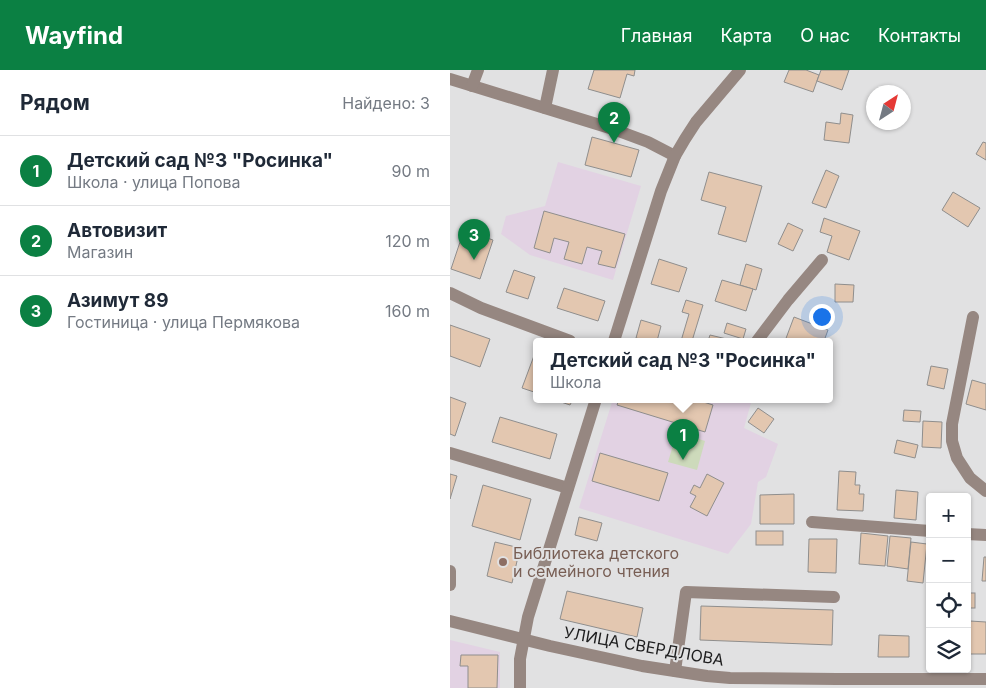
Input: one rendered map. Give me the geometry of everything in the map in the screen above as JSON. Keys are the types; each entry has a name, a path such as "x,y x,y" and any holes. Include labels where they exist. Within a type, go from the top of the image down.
{"street":[{"path":"472,86 478,70"},
{"path":"545,108 553,70"},
{"path":"615,338 661,191 675,156 696,122 740,70"},
{"path":"450,79 633,136 675,156"},
{"path":"759,338 822,260"},
{"path":"450,293 480,308 562,338"},
{"path":"973,317 952,424 952,441 957,458 970,478 986,491"},
{"path":"520,688 520,659 528,617 595,403"},
{"path":"450,453 568,488"},
{"path":"812,522 926,531"},
{"path":"971,534 986,535"},
{"path":"450,571 450,585"},
{"path":"675,671 686,592 834,598"},
{"name":"УЛИЦА СВЕРДЛОВА","path":"450,621 523,640 633,664 675,671 706,682 760,678 927,684 986,679"}],"shaded area":[{"path":"558,162 641,186 613,280 530,255 501,234 506,216 545,206"},
{"path":"612,403 751,403 744,428 778,444 766,477 758,482 751,524 728,554 579,508"},
{"path":"450,640 500,652 500,688 450,688"}],"green space":[{"path":"677,432 705,441 697,470 668,462"}],"building":[{"path":"594,70 635,70 634,76 627,74 620,98 588,89"},
{"path":"789,70 806,70 819,75 813,92 784,82"},
{"path":"821,70 849,70 842,90 817,81"},
{"path":"841,113 853,115 849,143 824,140 826,122 840,124"},
{"path":"592,137 639,150 631,177 585,165"},
{"path":"983,142 986,143 986,160 976,154"},
{"path":"826,170 839,176 826,208 812,203"},
{"path":"709,172 762,186 746,242 718,234 726,207 701,200"},
{"path":"953,192 980,208 968,227 942,210"},
{"path":"544,211 625,234 615,268 598,264 602,251 587,247 582,264 564,259 569,242 554,238 550,253 534,248"},
{"path":"824,218 860,231 849,260 827,252 832,236 820,232"},
{"path":"788,223 803,230 793,251 778,244"},
{"path":"464,230 493,240 480,279 451,269"},
{"path":"659,259 687,268 679,292 651,284"},
{"path":"746,264 762,269 756,290 740,285"},
{"path":"514,270 535,277 528,299 506,292"},
{"path":"722,280 753,289 746,311 715,301"},
{"path":"835,284 854,285 853,302 835,302"},
{"path":"564,288 605,301 598,321 557,308"},
{"path":"686,300 703,305 693,338 682,338 689,314 682,312"},
{"path":"794,317 828,330 825,338 786,338"},
{"path":"641,320 661,326 658,338 636,338"},
{"path":"727,323 746,329 743,338 724,333"},
{"path":"450,325 490,339 480,367 450,356"},
{"path":"710,335 722,338 709,338"},
{"path":"533,358 533,392 522,388"},
{"path":"931,366 948,369 944,389 927,385"},
{"path":"972,380 986,384 986,410 966,404"},
{"path":"450,397 466,403 455,436 450,434"},
{"path":"618,403 707,403 713,405 705,432 617,405"},
{"path":"758,408 774,419 764,433 748,422"},
{"path":"904,410 921,411 920,422 903,421"},
{"path":"500,417 557,434 550,459 492,442"},
{"path":"923,421 942,422 941,448 922,447"},
{"path":"897,440 918,445 915,458 894,453"},
{"path":"600,453 668,473 659,501 592,481"},
{"path":"839,471 856,472 855,485 860,485 859,494 864,494 863,511 837,510"},
{"path":"450,474 457,476 450,499"},
{"path":"707,474 724,483 707,516 690,507 696,496 690,493 694,485 700,488"},
{"path":"483,485 531,499 520,540 472,526"},
{"path":"896,490 918,492 916,520 894,518"},
{"path":"794,494 794,524 760,524 760,495"},
{"path":"579,517 602,523 597,541 575,535"},
{"path":"756,531 783,531 783,545 756,545"},
{"path":"861,533 888,536 885,566 859,564"},
{"path":"890,536 911,538 908,569 887,566"},
{"path":"809,539 837,539 836,573 808,572"},
{"name":"Библиотека детского и семейного чтения","path":"495,542 520,548 512,583 487,576"},
{"path":"911,542 926,544 923,583 907,581"},
{"path":"984,557 986,557 986,581 982,581"},
{"path":"567,591 643,608 637,637 560,619"},
{"path":"971,593 975,593 975,608 971,608"},
{"path":"701,606 833,610 832,645 700,640"},
{"path":"971,621 986,622 986,654 971,654"},
{"path":"879,635 909,636 909,657 878,657"},
{"path":"461,655 498,655 497,688 468,688 468,666 460,666"}],"place":[{"name":"Автовизит","path":"614,143"},
{"name":"Азимут 89","path":"474,260"},
{"name":"Детский сад №3 \"Росинка\"","path":"683,460"},
{"name":"Библиотека детского и семейного чтения","path":"503,562"}]}
